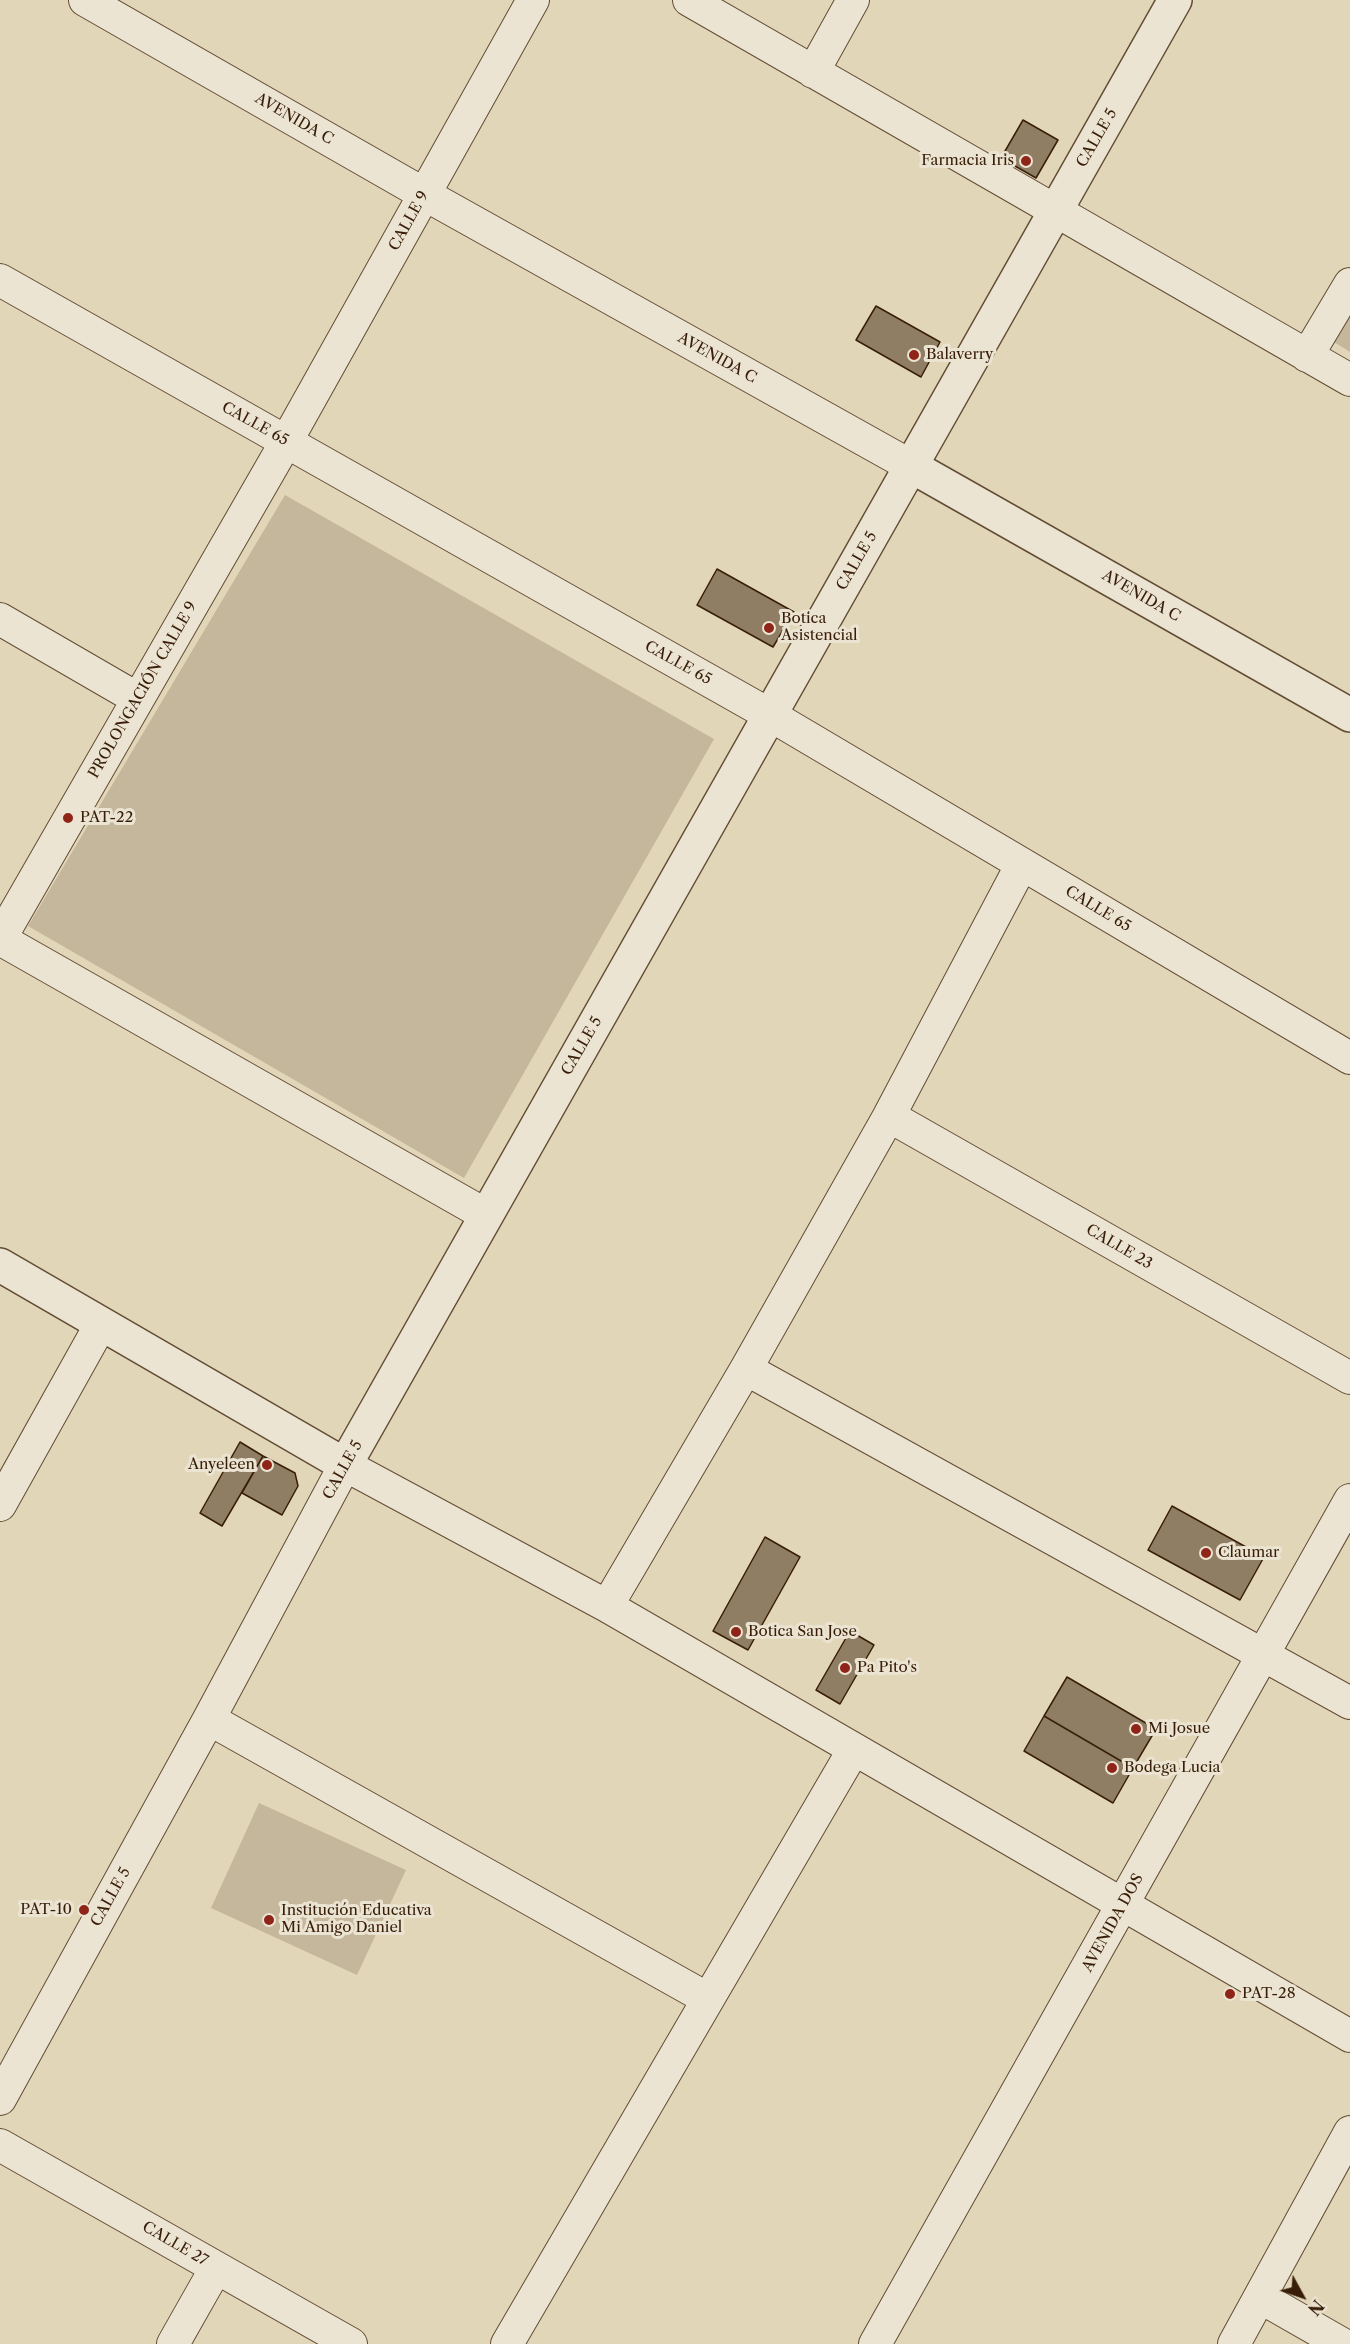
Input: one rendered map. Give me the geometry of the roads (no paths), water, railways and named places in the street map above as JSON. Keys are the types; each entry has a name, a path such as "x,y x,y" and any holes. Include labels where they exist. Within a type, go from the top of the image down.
{"street":[{"name":"AVENIDA C","path":"85,0 424,194 1350,715"},
{"name":"CALLE 9","path":"286,442 533,0"},
{"path":"689,0 1350,380"},
{"path":"813,72 853,0"},
{"name":"CALLE 5","path":"0,2099 210,1719 345,1465 1175,0"},
{"name":"CALLE 65","path":"0,280 770,715 1350,1058"},
{"path":"1307,356 1350,284"},
{"name":"PROLONGACIÓN CALLE 9","path":"0,939 286,442"},
{"path":"0,619 138,699"},
{"path":"608,1606 746,1369 889,1116 1022,864"},
{"path":"0,939 486,1215"},
{"name":"CALLE 23","path":"889,1116 1350,1378"},
{"path":"0,1265 345,1465 608,1606 1350,2036"},
{"path":"0,1505 100,1324"},
{"path":"746,1369 1350,1703"},
{"name":"AVENIDA DOS","path":"875,2344 1350,1500"},
{"path":"210,1719 708,1999"},
{"path":"507,2344 854,1749"},
{"path":"1234,2344 1350,2132"},
{"name":"CALLE 27","path":"0,2145 351,2344"},
{"path":"172,2344 216,2268"},
{"path":"1260,2296 1342,2344"}],"place":[{"name":"Farmacia Iris","path":"1026,161"},
{"name":"Balaverry","path":"914,355"},
{"name":"Botica Asistencial","path":"769,628"},
{"name":"PAT-22","path":"68,818"},
{"name":"Anyeleen","path":"267,1465"},
{"name":"Claumar","path":"1206,1553"},
{"name":"Botica San Jose","path":"736,1632"},
{"name":"Pa Pito's","path":"845,1668"},
{"name":"Mi Josue","path":"1136,1729"},
{"name":"Bodega Lucia","path":"1112,1768"},
{"name":"PAT-10","path":"84,1910"},
{"name":"Institución Educativa Mi Amigo Daniel","path":"269,1920"},
{"name":"PAT-28","path":"1230,1994"}]}
